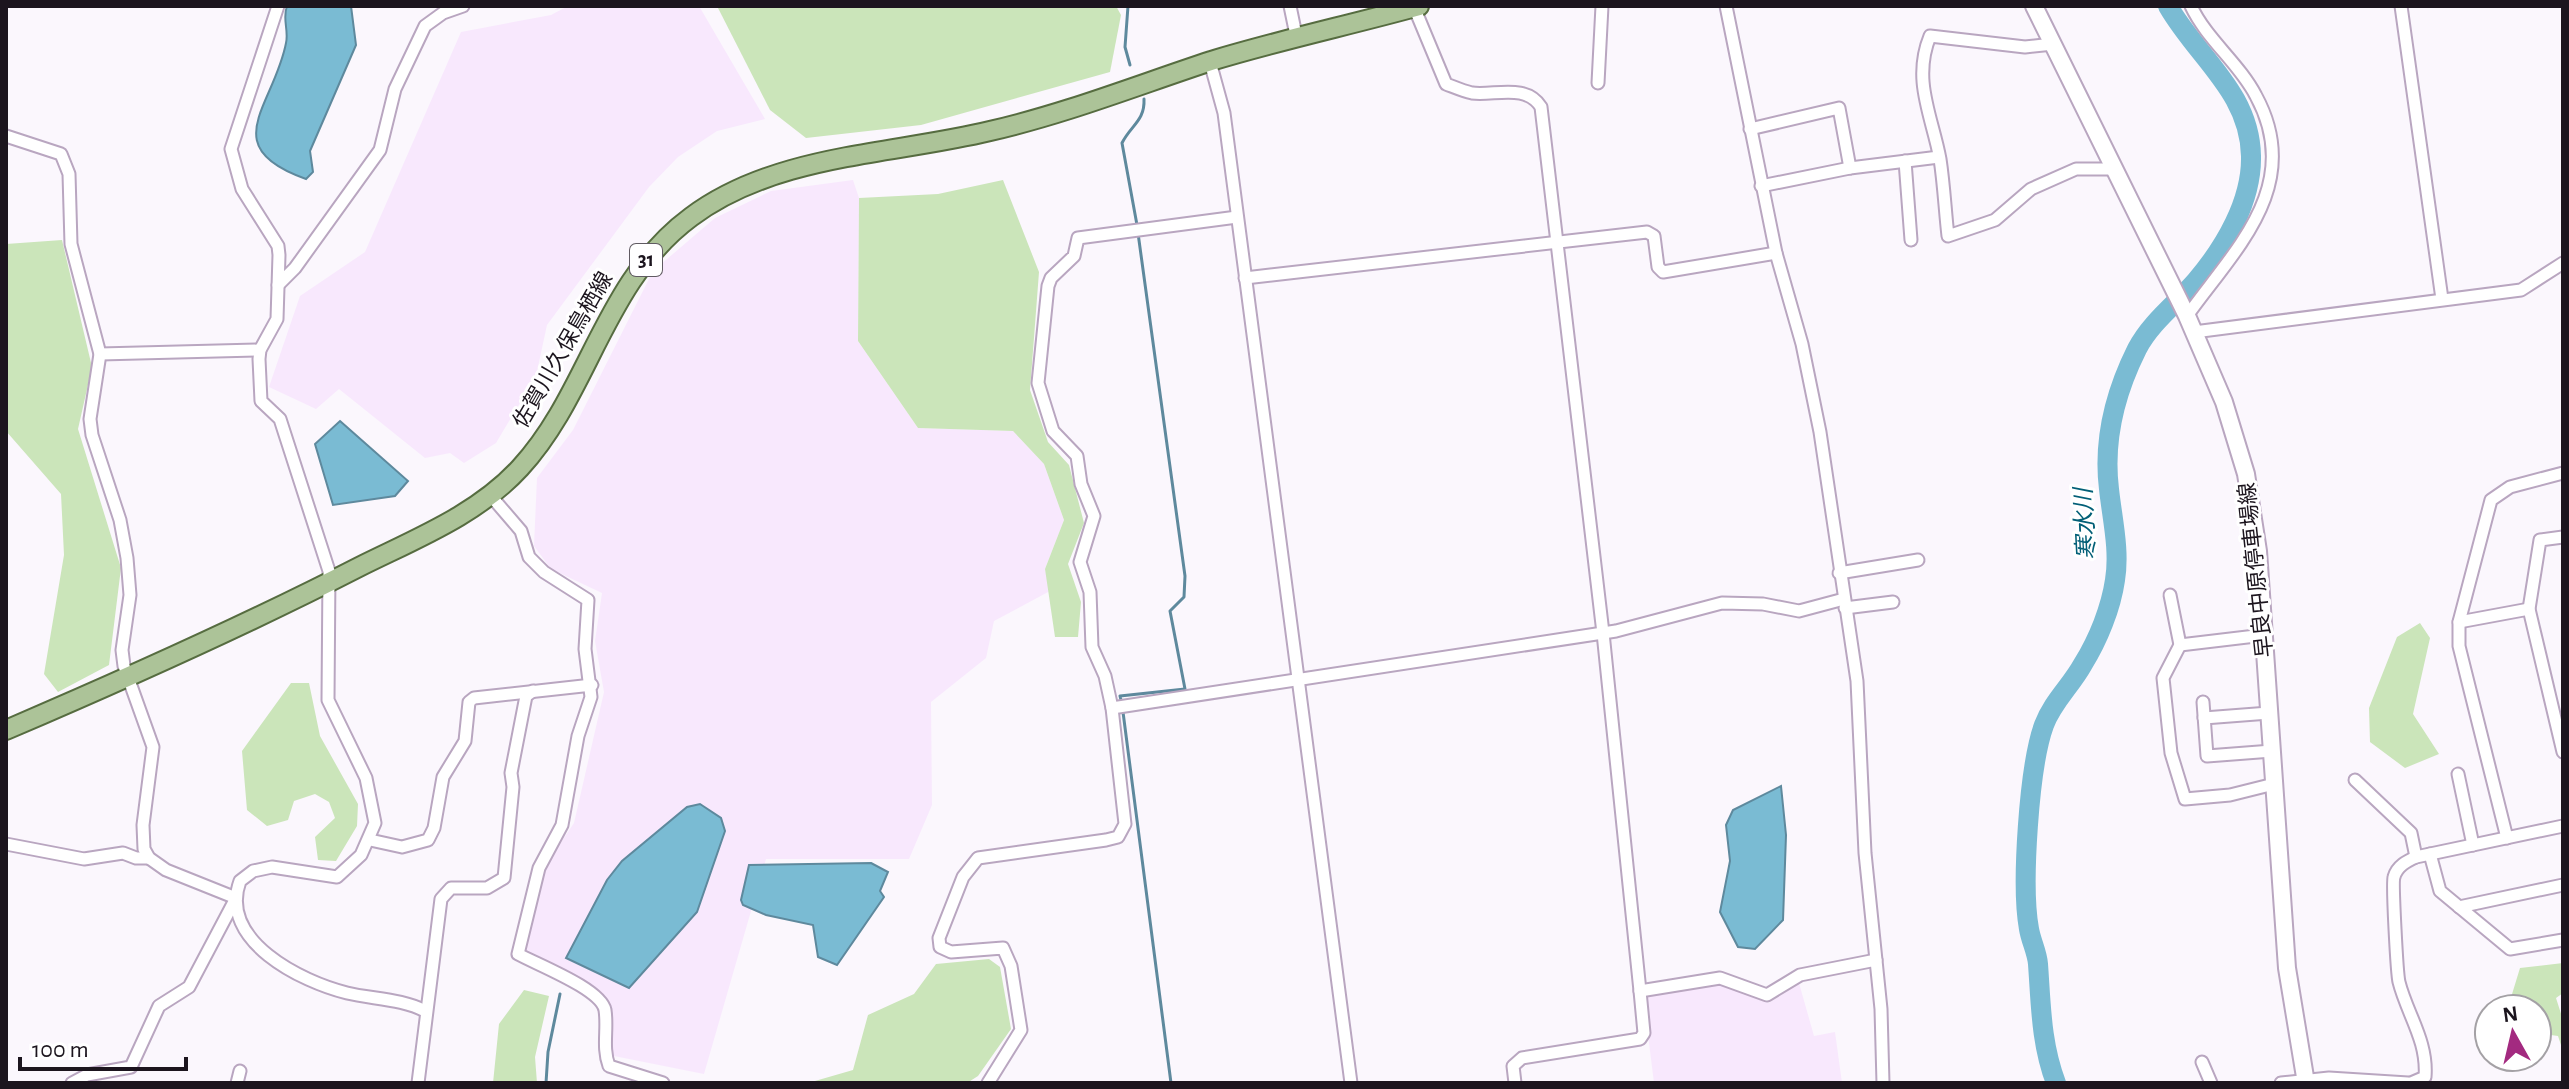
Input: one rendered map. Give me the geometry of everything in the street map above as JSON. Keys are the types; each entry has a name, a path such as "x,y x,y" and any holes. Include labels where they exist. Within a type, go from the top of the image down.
{"main road":[{"name":"早良中原停車場線","path":"2034,6 2191,324 2224,402 2246,474 2258,551 2287,968 2312,1081"},
{"name":"佐賀川久保鳥栖線","path":"6,730 127,678 328,583 453,520 491,496 522,466 554,420 624,288 655,248 691,216 746,184 808,166 991,131 1296,35 1416,7"}],"street":[{"path":"72,1083 87,1075 131,1067 138,1058 159,1006 189,987 236,898 240,881 262,868 337,877 361,855 375,823 371,794 328,700 329,571 280,419 261,401 260,350 277,319 278,246 242,189 231,149 278,6"},
{"path":"278,285 295,268 380,150 395,89 425,26 443,13 463,6"},
{"path":"1290,6 1296,35"},
{"path":"1598,83 1602,6"},
{"path":"1726,6 1761,186 1802,344 1820,432 1857,681 1865,853 1876,960 1883,1083"},
{"path":"2191,6 2256,96 2270,138 2271,159 2263,204 2251,230 2191,324 2207,327 2521,290 2563,263"},
{"path":"2401,6 2442,299"},
{"path":"1416,7 1446,84 1472,93 1519,93 1541,107 1603,633 1644,1033 1640,1039 1522,1058 1513,1066 1515,1083"},
{"path":"2053,44 2025,47 1930,36 1923,55 1921,91 1939,157 1948,236 1995,220 2031,189 2076,169 2115,169"},
{"path":"1210,62 1224,113 1351,1083"},
{"path":"1750,129 1839,108 1850,168"},
{"path":"6,136 55,151 67,166 71,244 100,354 90,419 95,450 120,520 127,558 130,595 122,650 127,678 153,747 143,825 149,858"},
{"path":"1761,186 1850,168 1939,157"},
{"path":"1905,161 1911,240"},
{"path":"988,1083 1021,1030 1008,955 1003,948 944,951 939,938 963,877 978,858 1106,840 1123,832 1125,824 1112,708 1105,676 1092,647 1090,592 1080,562 1093,528 1091,504 1081,484 1077,456 1053,431 1038,383 1051,278 1074,256 1078,238 1237,217"},
{"path":"1245,278 1647,232 1654,236 1658,267 1663,272 1776,253"},
{"path":"100,354 260,350"},
{"path":"2507,838 2459,646 2459,622 2491,500 2510,487 2563,473"},
{"path":"491,496 521,531 529,557 544,572 588,600 585,649 592,685 578,736 562,825 539,868 518,954 595,994 605,1007 605,1055 609,1066 663,1083"},
{"path":"2563,537 2540,540 2529,609 2563,752"},
{"path":"1839,573 1918,560"},
{"path":"2170,595 2180,645 2163,678 2171,753 2185,799 2230,795 2274,784"},
{"path":"1112,708 1644,626 1722,603 1763,604 1799,611 1844,603 1893,602"},
{"path":"2459,622 2529,609"},
{"path":"2180,645 2264,635"},
{"path":"370,840 402,847 428,840 434,828 443,777 465,741 469,702 481,695 592,685"},
{"path":"418,1083 425,1011 445,891 460,886 487,888 504,878 513,787 511,773 526,696 533,691"},
{"path":"2203,702 2207,756 2272,751"},
{"path":"2204,718 2269,713"},
{"path":"2458,774 2473,845"},
{"path":"2355,780 2411,833 2416,857"},
{"path":"2281,1083 2410,1083 2419,1082 2425,1077 2426,1066 2418,1027 2400,984 2393,894 2394,877 2399,867 2416,857 2563,826"},
{"path":"6,844 84,859 123,853 136,858 149,858 166,870 236,898"},
{"path":"2430,854 2440,891 2510,949 2563,940"},
{"path":"2459,907 2563,885"},
{"path":"236,898 239,917 250,937 284,966 345,993 425,1011"},
{"path":"1640,991 1720,978 1767,995 1800,975 1876,960"},
{"path":"2202,1062 2211,1083"}],"shaded area":[{"path":"568,6 699,6 765,119 717,131 678,157 649,187 547,325 536,376 496,443 464,463 450,453 425,458 339,389 316,409 269,387 300,296 365,252 461,32 551,15"},
{"path":"853,180 859,198 858,341 918,428 1013,431 1044,464 1064,520 1045,569 1050,591 994,621 986,658 931,702 932,805 909,859 766,859 704,1074 609,1055 606,997 524,954 545,866 574,823 604,692 595,641 602,593 551,569 534,546 537,478 573,430 653,271 715,218 771,191"},
{"path":"1718,983 1769,1003 1799,983 1814,1036 1835,1032 1842,1083 1654,1083 1643,995"}],"green space":[{"path":"717,6 1116,6 1121,15 1110,72 921,125 806,138 770,110"},
{"path":"1003,180 1039,272 1030,390 1048,442 1069,465 1084,523 1068,564 1081,602 1078,637 1055,637 1045,569 1064,520 1044,464 1013,431 918,428 858,341 859,198 938,194"},
{"path":"62,240 92,367 78,429 121,568 109,665 58,692 44,674 64,555 61,494 6,431 6,244"},
{"path":"2420,623 2430,638 2413,714 2439,754 2405,768 2370,742 2369,708 2397,637"},
{"path":"291,683 309,683 320,736 358,804 357,826 336,861 318,860 315,837 335,818 329,802 315,794 294,801 288,820 267,826 247,810 242,751"},
{"path":"989,959 1000,967 1011,1029 978,1076 967,1083 808,1083 853,1070 868,1015 914,994 936,964"},
{"path":"2563,963 2563,993 2556,998 2563,1020 2563,1051 2558,1036 2553,1035 2553,993 2512,993 2520,968"},
{"path":"524,990 549,996 535,1057 537,1083 493,1083 499,1024"}],"water":[{"path":"287,6 351,6 356,45 310,151 313,172 306,179 279,167 263,153 257,139 257,123 286,43"},
{"path":"340,421 408,481 395,496 333,505 315,444"},
{"path":"1781,786 1786,835 1783,920 1755,949 1738,947 1720,912 1730,861 1726,825 1733,810"},
{"path":"700,804 721,818 725,831 697,912 629,988 566,958 607,880 622,861 687,807"},
{"path":"871,863 888,872 880,891 884,897 837,965 818,957 813,925 766,915 743,905 741,900 749,865"}],"waterway":[{"path":"1128,6 1125,47 1130,65"},
{"name":"寒水川","path":"2056,1083 2045,1039 2037,960 2027,910 2028,826 2039,744 2048,716 2094,645 2113,591 2117,557 2108,453 2112,417 2122,383 2143,339 2217,253 2235,223 2250,173 2248,133 2242,113 2220,76 2168,6"},
{"path":"1137,225 1122,143 1140,118 1144,99"},
{"path":"1122,704 1120,696 1185,689 1170,611 1184,597 1185,576 1138,233"},
{"path":"1123,712 1171,1083"},
{"path":"546,1083 548,1052 560,994"}]}
